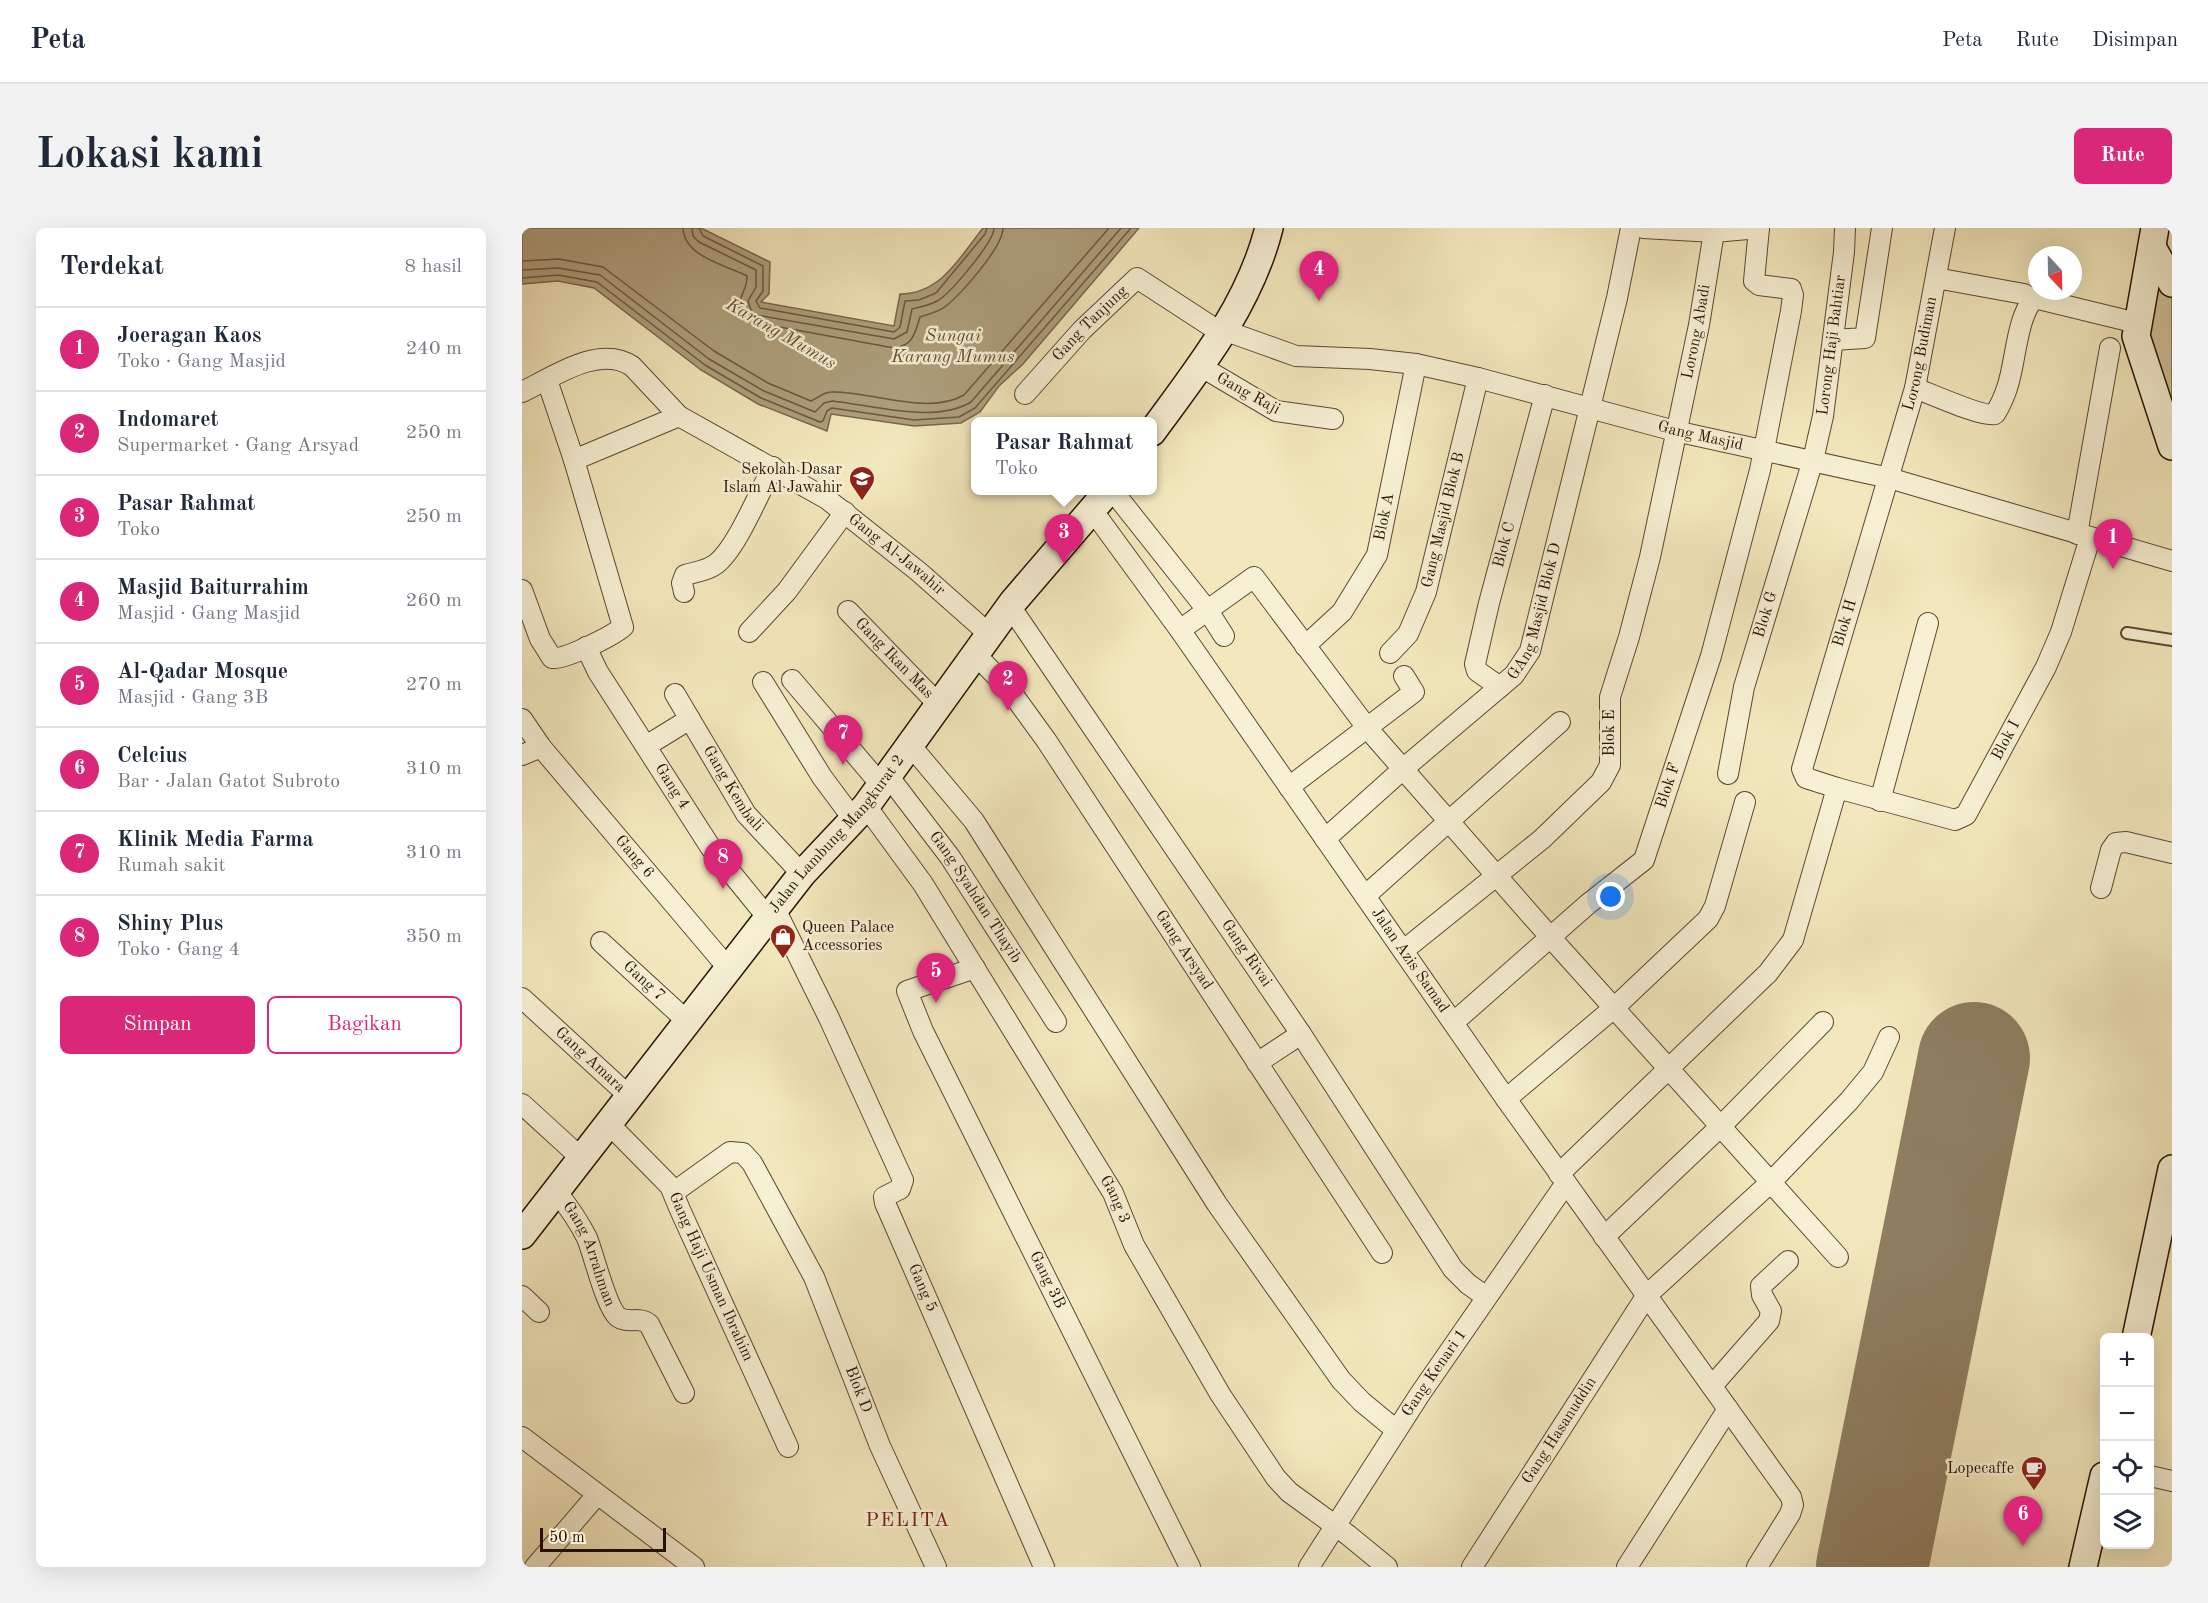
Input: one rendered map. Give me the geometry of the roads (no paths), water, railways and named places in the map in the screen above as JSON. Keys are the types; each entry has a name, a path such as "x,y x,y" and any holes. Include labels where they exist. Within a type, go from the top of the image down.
{"street":[{"name":"GAng Masjid Blok D","path":"1325,839 1500,687 1521,666 1530,651 1631,228"},
{"path":"1643,228 1714,232 1759,228"},
{"name":"Blok F","path":"1454,1022 1644,860 1711,656 1762,460 1793,295 1788,288 1759,285 1754,281 1759,228"},
{"name":"Lorong Haji Bahtiar","path":"1813,460 1823,416 1845,228"},
{"path":"1833,340 1865,338 1882,228"},
{"name":"Lorong Budiman","path":"1890,478 1915,388 1945,228"},
{"name":"Lorong Abadi","path":"1675,431 1699,325 1714,232"},
{"path":"1157,425 1225,332 1271,234"},
{"path":"2154,237 2172,283"},
{"path":"2154,237 2136,336 2172,446"},
{"name":"Gang Tanjung","path":"1025,394 1082,330 1137,278 1225,332"},
{"path":"1936,278 2028,296"},
{"path":"1915,388 1978,413 1995,414 2008,387 2014,352 2032,300"},
{"path":"2036,300 2137,323"},
{"name":"Gang Masjid","path":"1225,332 1296,356 1416,364 1478,378 1590,406 1762,460 1813,460 1890,478 2172,561"},
{"name":"Blok I","path":"1802,769 1806,778 1880,801 1955,820 1961,819 1971,810 2061,632 2084,536 2110,348"},
{"name":"Gang Al-Jawahir","path":"522,392 590,361 604,357 623,360 680,416 773,467 845,512 919,572 982,644"},
{"name":"Blok A","path":"1305,646 1332,625 1377,555 1416,364"},
{"name":"Gang Raji","path":"1200,366 1276,411 1334,419"},
{"name":"Gang Masjid Blok B","path":"1390,653 1408,634 1426,592 1478,378"},
{"path":"522,590 549,656 558,658 586,647 619,631 624,624 547,380"},
{"name":"Blok C","path":"1500,687 1477,671 1475,664 1489,603 1545,395"},
{"path":"574,460 680,416"},
{"name":"Blok E","path":"1404,950 1542,839 1601,782 1610,765 1610,697 1650,557 1675,431"},
{"name":"Blok G","path":"1728,774 1744,687 1813,460"},
{"path":"684,592 682,583 685,575 710,567 722,558 749,517 752,505 773,467"},
{"name":"Blok H","path":"1802,769 1890,478"},
{"path":"1105,497 1208,611 1224,636"},
{"name":"Jalan Lambung Mangkurat 2","path":"522,1235 802,874 873,797 1010,606 1105,497"},
{"name":"Jalan Azis Samad","path":"1105,497 1180,630 1506,1099 1791,1497 1793,1505 1757,1567"},
{"path":"748,632 787,591 845,512"},
{"path":"1180,630 1254,577 1368,729 1551,938 1838,1257"},
{"name":"Gang Rivai","path":"1010,606 1301,1034 1360,1130 1453,1269 1485,1296"},
{"name":"Gang Ikan Mas","path":"848,611 940,706"},
{"path":"1880,801 1928,623"},
{"name":"Gang Arsyad","path":"982,644 1009,689 1046,740 1382,1253"},
{"name":"Gang 4","path":"586,647 598,672 711,848 772,913 829,1018"},
{"path":"1289,787 1414,692 1404,676"},
{"path":"792,680 873,797"},
{"path":"764,682 822,777 873,797"},
{"name":"Gang Kembali","path":"675,694 746,814 802,874"},
{"name":"Gang 6","path":"522,719 541,747 728,968"},
{"path":"646,746 690,719"},
{"path":"1365,896 1560,722"},
{"path":"911,746 974,821 1218,1204 1341,1380 1362,1402 1396,1430"},
{"path":"522,755 541,747"},
{"name":"Gang Kenari 1","path":"1308,1567 1562,1178 1768,973 1793,940 1837,788"},
{"name":"Gang 3","path":"873,797 923,884 1113,1193 1130,1238 1220,1394 1289,1492 1387,1567"},
{"name":"Gang Syahdan Thayib","path":"873,797 950,857 1056,1022"},
{"path":"1506,1099 1615,1007 1708,919 1715,906 1745,802"},
{"path":"2101,888 2111,850 2116,843 2126,842 2172,853"},
{"name":"Gang 7","path":"601,942 687,1021"},
{"name":"Gang 3B","path":"975,968 907,991 923,1031 1190,1567"},
{"name":"Gang Amara","path":"522,998 629,1096"},
{"name":"Gang 5","path":"829,1018 903,1180 900,1189 884,1197 885,1203 1044,1567"},
{"path":"1604,1237 1721,1126 1823,1022"},
{"path":"1257,1063 1301,1034"},
{"name":"Gang Hasanuddin","path":"1472,1567 1647,1296 1770,1183 1861,1088 1882,1058 1889,1037"},
{"path":"522,1104 581,1158"},
{"name":"Gang Haji Usman Ibrahim","path":"608,1124 674,1192 788,1447"},
{"name":"Blok D","path":"674,1192 730,1152 743,1153 752,1163 814,1277 880,1446 936,1567"},
{"path":"2137,1333 2172,1169"},
{"name":"Gang Arrahman","path":"556,1191 573,1212 587,1240 613,1311 625,1320 642,1320 649,1324 684,1393"},
{"path":"1712,1386 1769,1321 1772,1311 1762,1295 1761,1286 1788,1261"},
{"path":"522,1296 539,1312"},
{"path":"1627,1567 1728,1409"},
{"path":"522,1437 596,1496 694,1567"},
{"path":"2154,1477 2172,1481"},
{"path":"2083,1567 2100,1493"},
{"path":"535,1567 596,1496"}],"lane":[{"path":"2127,633 2172,640"}],"water":[{"name":"Sungai Karang Mumus","path":"522,228 701,228 770,262 769,294 761,302 894,326 900,294 927,288 938,281 957,262 983,228 1139,228 1023,364 999,386 980,412 961,423 914,426 831,414 827,431 758,404 701,370 594,288 558,281 522,284"}],"place":[{"name":"Masjid Baiturrahim","path":"1319,301"},
{"name":"Sekolah Dasar Islam Al Jawahir","path":"862,502"},
{"name":"Pasar Rahmat","path":"1064,564"},
{"name":"Joeragan Kaos","path":"2113,569"},
{"name":"Indomaret","path":"1008,711"},
{"name":"Klinik Media Farma","path":"843,765"},
{"name":"Shiny Plus","path":"723,889"},
{"name":"Queen Palace Accessories","path":"783,960"},
{"name":"Al-Qadar Mosque","path":"936,1003"},
{"name":"Lopecaffe","path":"2034,1492"},
{"name":"Celcius","path":"2023,1546"}],"district":[{"name":"PELITA","path":"908,1521"}],"water label":[{"name":"Karang Mumus","path":"781,334"}]}
